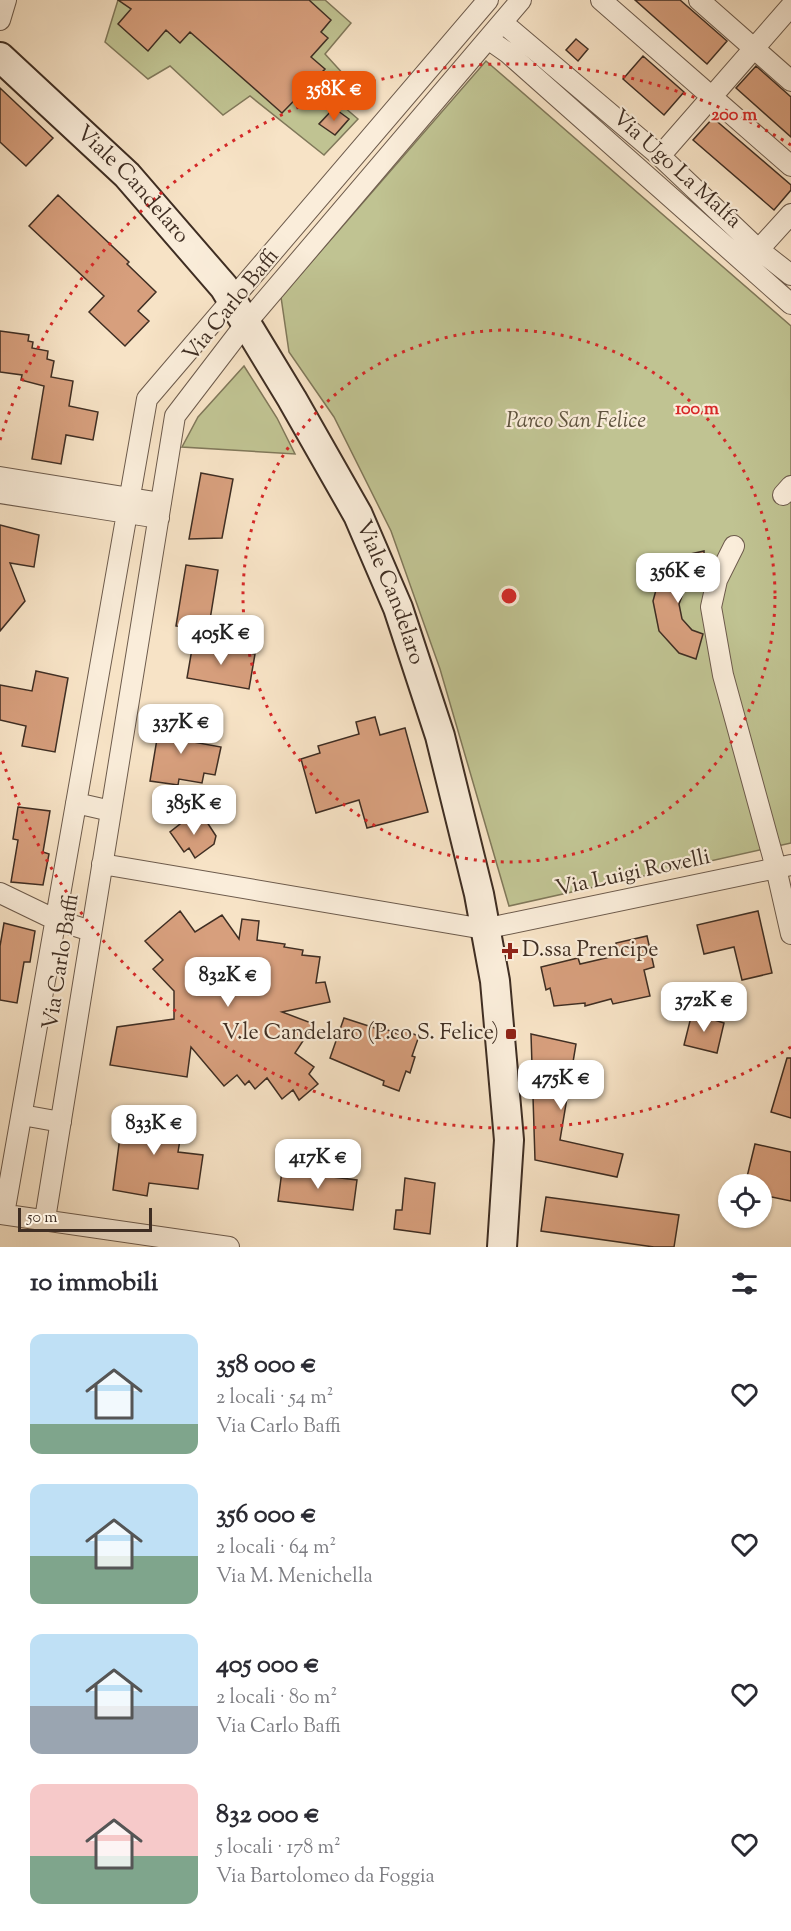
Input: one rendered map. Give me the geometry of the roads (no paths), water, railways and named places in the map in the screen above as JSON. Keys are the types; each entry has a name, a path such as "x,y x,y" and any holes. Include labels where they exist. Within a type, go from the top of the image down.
{"main road":[{"name":"Viale Candelaro","path":"0,57 127,175 231,298 358,515 398,608 440,736 495,981 509,1140 502,1247"}],"street":[{"path":"0,20 6,0"},
{"name":"Via Carlo Baffi","path":"2,1214 22,1115 147,399 488,0"},
{"path":"601,0 791,166"},
{"path":"699,0 791,81"},
{"name":"Via Carlo Baffi","path":"45,1220 175,416 247,322 502,23 518,1"},
{"name":"Via Ugo La Malfa","path":"660,156 791,6"},
{"name":"Via Ugo La Malfa","path":"502,23 660,156 752,257 791,304"},
{"name":"Via Ugo La Malfa","path":"488,39 752,257 791,275"},
{"path":"442,54 462,70"},
{"name":"Via Ugo La Malfa","path":"574,112 590,95"},
{"name":"Via Ugo La Malfa","path":"752,257 791,214"},
{"path":"0,477 160,510"},
{"path":"0,493 129,505"},
{"path":"734,546 717,580 711,607 723,675 784,867 791,934"},
{"path":"94,705 127,710"},
{"path":"76,803 111,810"},
{"path":"102,864 484,929"},
{"name":"Via Luigi Rovelli","path":"484,929 784,867"},
{"path":"0,893 56,920 91,931"},
{"path":"22,1115 61,1122"},
{"path":"2,1214 229,1247"}],"place":[{"name":"D.ssa Prencipe","path":"510,951"},
{"name":"V.le Candelaro (P.co S. Felice)","path":"511,1034"}],"park label":[{"name":"Parco San Felice","path":"576,422"}]}
